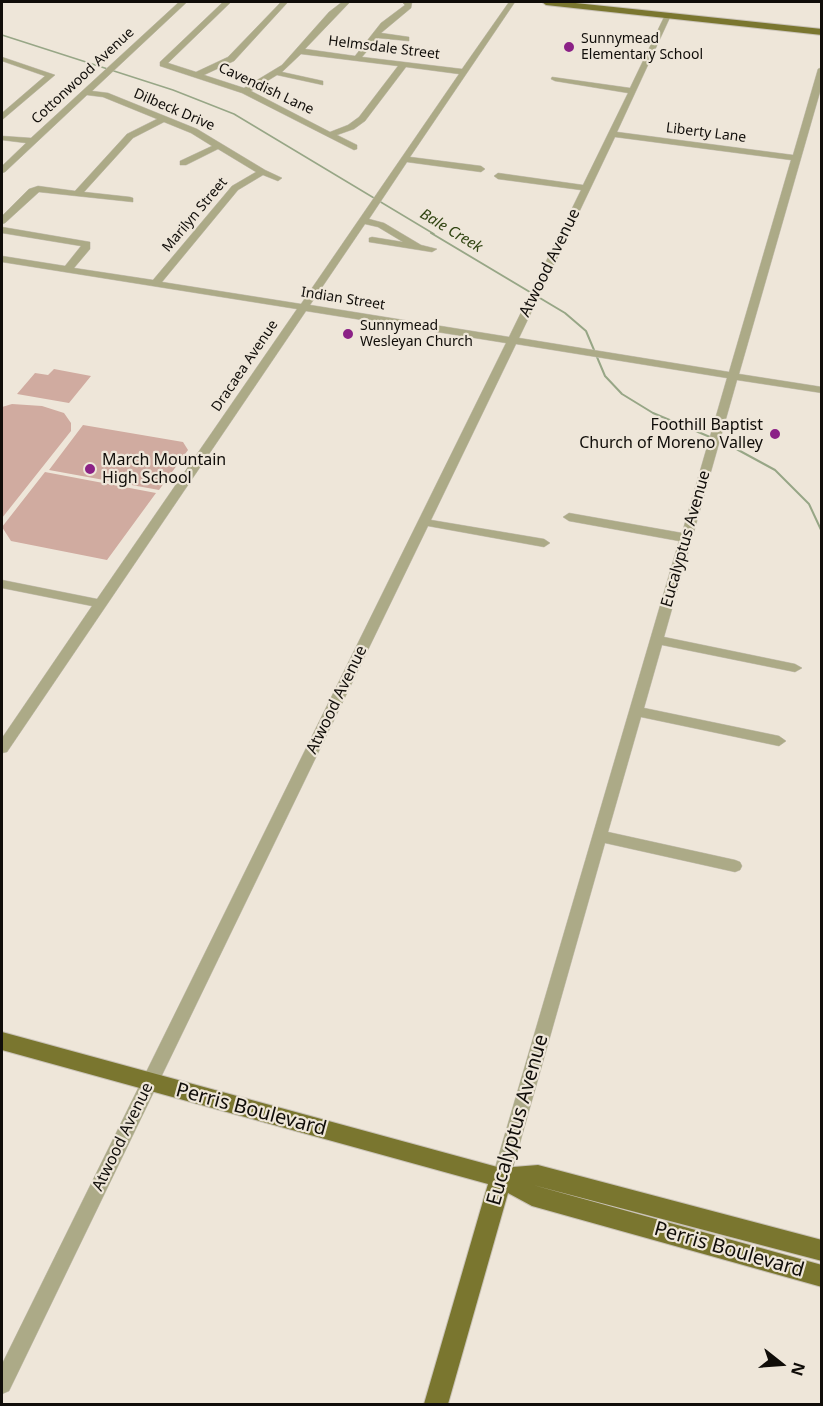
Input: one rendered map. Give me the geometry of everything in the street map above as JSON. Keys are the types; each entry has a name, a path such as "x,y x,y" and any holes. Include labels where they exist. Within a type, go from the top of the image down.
{"main road":[{"path":"546,2 822,32"},
{"name":"Perris Boulevard","path":"2,1041 501,1178 532,1196 822,1276"},
{"name":"Perris Boulevard","path":"501,1178 538,1175 822,1251"},
{"name":"Eucalyptus Avenue","path":"436,1404 501,1178"}],"street":[{"name":"Cottonwood Avenue","path":"2,170 183,2"},
{"name":"Cavendish Lane","path":"227,2 163,64 245,91 354,147"},
{"path":"199,74 231,59 285,2"},
{"path":"245,91 278,73 346,2"},
{"path":"357,58 384,25 408,6 409,3 405,2"},
{"name":"Dracaea Avenue","path":"2,748 512,2"},
{"name":"Atwood Avenue","path":"2,1384 531,303 669,15"},
{"path":"376,35 406,39"},
{"name":"Helmsdale Street","path":"299,51 465,72"},
{"path":"2,59 51,75 2,117"},
{"path":"329,135 351,127 362,119 404,64"},
{"name":"Eucalyptus Avenue","path":"501,1178 822,69"},
{"path":"278,73 320,83"},
{"path":"555,79 633,91"},
{"name":"Dilbeck Drive","path":"87,93 105,96 165,118 220,145 262,172 278,178"},
{"path":"78,193 130,136 165,118"},
{"name":"Liberty Lane","path":"612,134 796,158"},
{"path":"2,138 33,141"},
{"path":"183,163 220,145"},
{"path":"406,159 482,169"},
{"name":"Marilyn Street","path":"155,284 235,188 262,172"},
{"path":"498,177 587,188"},
{"path":"2,221 32,191 45,189 130,200"},
{"path":"363,220 392,232 418,247"},
{"path":"2,230 87,243 85,249 66,270"},
{"path":"386,242 392,232"},
{"path":"372,240 432,249"},
{"name":"Indian Street","path":"2,259 822,390"},
{"path":"569,517 686,538"},
{"path":"424,522 544,543"},
{"path":"2,584 100,604"},
{"path":"656,640 795,668"},
{"path":"636,711 779,741"},
{"path":"600,836 735,866"}],"shaded area":[{"path":"54,369 91,376 69,403 17,394 35,373 48,375"},
{"path":"12,404 42,406 64,413 71,423 71,431 2,518 2,407"},
{"path":"83,425 183,442 188,450 159,490 49,470"},
{"path":"45,472 156,493 107,560 11,541 2,527"}],"waterway":[{"name":"Bale Creek","path":"2,35 173,90 234,114 434,234"},
{"name":"Bale Creek","path":"431,233 565,313 586,331 605,376 622,394 653,413 729,445 775,470 809,504 822,532"}],"place":[{"name":"Sunnymead Elementary School","path":"569,47"},
{"name":"Sunnymead Wesleyan Church","path":"348,334"},
{"name":"Foothill Baptist Church of Moreno Valley","path":"775,434"},
{"name":"March Mountain High School","path":"90,469"}]}
